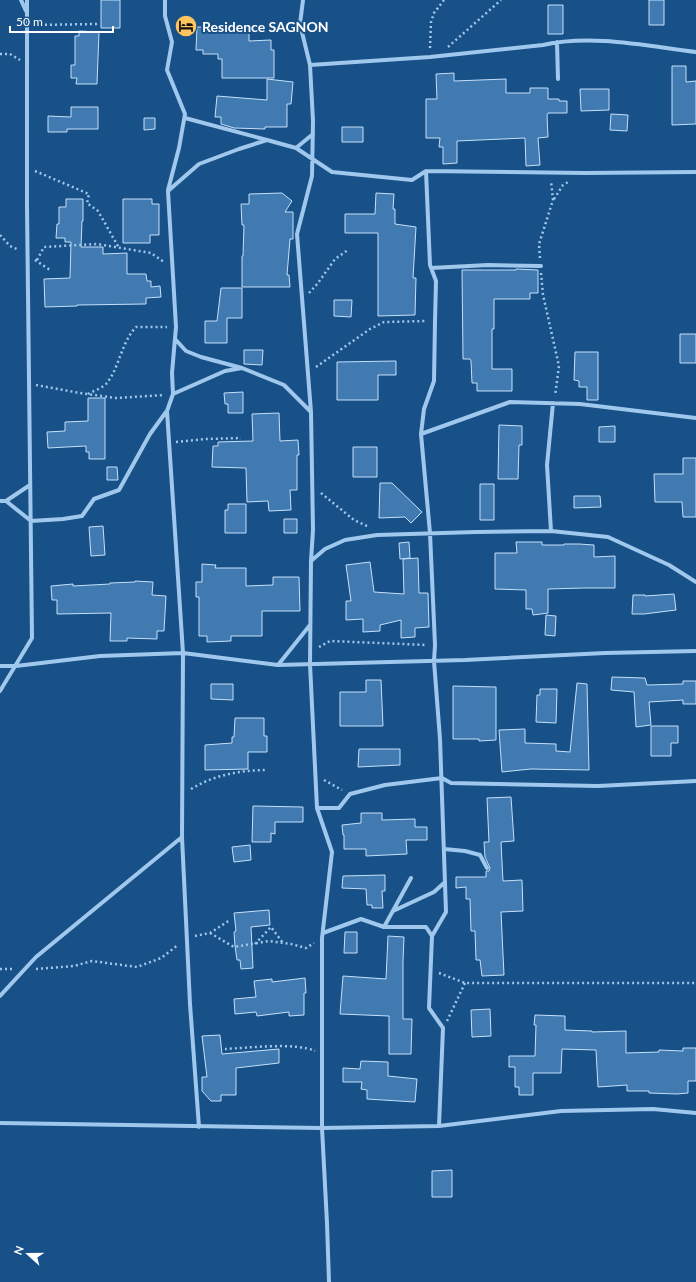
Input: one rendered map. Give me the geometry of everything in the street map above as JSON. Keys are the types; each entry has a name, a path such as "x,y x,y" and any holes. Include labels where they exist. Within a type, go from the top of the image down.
{"street":[{"path":"22,0 27,14"},
{"path":"0,691 32,638 27,167 27,0"},
{"path":"6,501 31,520 63,519 82,516 94,499 119,490 150,434 167,411 172,394 172,373 176,327 168,191 179,148 185,114 167,70 172,42 165,16 165,0"},
{"path":"304,0 300,24 310,65 313,134 312,176 297,234 311,412 313,530 311,561 310,664 317,808 332,852 322,938 322,1128 329,1282"},
{"path":"310,65 430,57 543,45 556,42 610,42 696,52"},
{"path":"556,42 558,79"},
{"path":"185,118 296,148 332,172 412,180 426,171 550,173 696,172"},
{"path":"296,148 313,134"},
{"path":"168,191 199,164 267,140"},
{"path":"426,171 430,265 436,281 434,380 424,409 421,434 430,533 435,645 434,660 442,778 446,912 432,936 430,970 430,1008 443,1028 439,1126"},
{"path":"431,268 488,265 541,266"},
{"path":"175,339 186,351 242,368 284,384 311,412"},
{"path":"172,394 225,372 242,368"},
{"path":"421,434 510,402 580,404 696,418"},
{"path":"551,532 548,465 553,403"},
{"path":"167,411 183,653 182,837 190,1004 199,1127"},
{"path":"0,501 6,501 30,485"},
{"path":"311,561 325,549 345,540 386,535 551,532 608,537 669,564 696,582"},
{"path":"278,665 310,626"},
{"path":"0,666 16,666 100,656 183,653 278,665 465,660 605,653 696,651"},
{"path":"317,808 339,808 352,794 385,785 442,778 451,783 598,786 696,781"},
{"path":"0,996 36,957 182,837"},
{"path":"444,849 465,851 480,856 487,868"},
{"path":"384,927 411,878"},
{"path":"393,911 434,892 445,882"},
{"path":"323,932 361,919 384,927 426,927 432,936"},
{"path":"0,1124 322,1128 439,1126 561,1111 654,1109 696,1113"}],"path":[{"path":"430,57 431,22 434,13 444,0"},
{"path":"437,56 501,0"},
{"path":"27,25 97,24"},
{"path":"0,54 10,54 27,64"},
{"path":"27,167 89,194 87,203 98,211 119,248"},
{"path":"550,173 553,200"},
{"path":"553,403 559,366 543,295 539,244 553,200 563,185 569,181"},
{"path":"0,235 10,246 28,254 50,270"},
{"path":"37,261 44,247 97,244 151,253 172,268"},
{"path":"302,300 318,283 335,259 348,250"},
{"path":"308,373 370,329 384,322 435,321"},
{"path":"87,394 106,384 117,364 129,335 136,327 176,327"},
{"path":"29,383 116,398 172,394"},
{"path":"170,443 206,439 241,438"},
{"path":"312,487 354,520 386,535"},
{"path":"310,651 330,641 435,645"},
{"path":"182,795 202,782 228,774 250,770 267,770"},
{"path":"315,771 324,780 337,788 352,794"},
{"path":"0,969 25,970 74,966 92,961 137,968 161,958 187,939 210,933 230,920"},
{"path":"255,944 271,927 283,943"},
{"path":"210,933 234,947 268,942 283,943 306,948 322,938"},
{"path":"430,970 465,982 696,983"},
{"path":"443,1028 465,982"},
{"path":"225,1049 293,1046 308,1048 322,1055"}],"building":[{"path":"101,0 120,0 120,28 101,28"},
{"path":"649,0 664,0 664,25 649,25"},
{"path":"548,5 563,5 563,34 548,34"},
{"path":"197,27 249,28 249,41 271,40 271,50 274,50 274,78 222,78 222,59 218,59 218,54 203,54 203,50 196,50"},
{"path":"79,31 99,32 97,84 76,84 77,78 71,78 71,65 75,65 75,36 79,36"},
{"path":"672,66 686,66 686,82 696,81 696,124 672,125"},
{"path":"454,73 454,81 506,79 506,93 530,93 530,88 548,88 548,99 567,101 567,113 548,113 547,115 548,137 538,138 540,165 526,166 525,138 457,141 457,163 443,164 443,147 439,147 440,138 426,138 426,99 437,99 436,74"},
{"path":"267,79 293,82 291,104 287,104 287,127 265,127 265,129 234,128 221,124 221,117 215,117 217,96 267,100"},
{"path":"580,89 609,89 609,110 581,111"},
{"path":"71,107 98,107 98,129 67,129 67,132 48,132 48,116 71,117"},
{"path":"611,114 628,115 627,131 610,130"},
{"path":"144,118 155,118 155,129 144,130"},
{"path":"342,127 363,127 363,142 342,142"},
{"path":"282,193 292,201 285,212 293,212 293,239 290,239 287,275 289,275 290,287 242,287 244,225 242,225 241,204 249,204 249,194"},
{"path":"376,193 394,194 393,209 395,209 395,224 416,227 413,278 416,278 415,315 378,316 378,233 345,233 345,214 375,214"},
{"path":"66,199 83,199 81,247 103,247 103,254 127,253 127,274 146,274 147,281 151,281 151,287 160,286 161,297 146,298 146,304 45,307 44,279 70,278 71,242 65,242 65,238 56,238 57,224 59,224 59,207 66,207"},
{"path":"123,199 152,199 152,204 159,204 159,235 150,235 150,243 123,243"},
{"path":"462,270 538,270 538,293 530,293 530,299 494,299 492,369 512,369 512,391 477,391 477,383 472,383 471,361 470,359 463,359"},
{"path":"221,288 242,288 242,318 227,318 227,343 205,343 205,321 217,321"},
{"path":"334,300 352,300 351,317 334,316"},
{"path":"680,334 696,334 696,363 680,363"},
{"path":"244,350 263,350 262,365 244,364"},
{"path":"575,352 598,352 598,400 587,400 587,387 579,387 579,381 574,380"},
{"path":"396,361 396,375 378,375 378,400 337,400 337,362"},
{"path":"243,392 243,413 228,413 228,404 225,404 224,393"},
{"path":"88,398 105,398 105,459 89,459 89,452 86,452 86,446 48,448 47,432 65,431 65,422 88,421"},
{"path":"279,413 280,441 298,440 299,455 297,455 297,490 290,490 291,510 269,511 268,501 247,502 246,468 212,467 213,446 218,446 218,442 253,441 252,414"},
{"path":"499,425 522,426 522,445 519,445 518,479 498,479"},
{"path":"615,426 615,442 599,442 599,427"},
{"path":"353,447 377,447 377,477 353,477"},
{"path":"683,458 696,458 696,517 683,517 682,502 655,502 654,474 683,474"},
{"path":"107,467 117,467 118,480 107,480"},
{"path":"380,483 392,483 422,512 411,523 405,517 379,518"},
{"path":"480,484 494,484 494,520 480,520"},
{"path":"574,496 600,496 601,507 574,508"},
{"path":"228,504 246,504 246,533 225,533 225,510 228,510"},
{"path":"284,519 297,519 297,533 284,533"},
{"path":"103,526 105,555 91,556 89,527"},
{"path":"409,542 410,558 400,559 399,543"},
{"path":"516,542 542,542 542,545 594,545 594,557 615,556 615,588 548,589 548,613 533,615 532,609 526,609 526,590 495,589 495,553 517,553"},
{"path":"418,558 419,593 428,593 429,627 415,628 415,637 401,638 401,620 380,625 380,631 363,632 363,619 346,620 346,601 351,601 346,565 370,562 374,592 404,594 403,559"},
{"path":"202,564 216,565 215,568 246,568 246,586 273,585 273,577 299,577 300,611 262,611 262,636 231,636 231,641 207,642 207,636 199,636 199,597 196,597 196,582 202,582"},
{"path":"135,581 153,582 152,595 166,596 164,631 157,631 157,639 127,638 127,641 110,641 111,613 57,614 57,600 52,600 51,586 73,584 73,586 110,584"},
{"path":"674,594 676,610 632,614 633,595 645,596"},
{"path":"546,615 556,616 555,636 545,635"},
{"path":"612,677 645,678 647,685 683,684 683,681 696,681 696,704 683,704 683,700 649,702 651,725 636,727 634,692 611,690"},
{"path":"366,680 381,680 383,726 340,726 340,692 366,692"},
{"path":"577,683 587,684 589,770 531,769 502,772 499,730 525,729 525,743 556,744 556,751 570,752"},
{"path":"211,684 233,684 233,700 211,699"},
{"path":"453,686 496,687 496,740 479,741 479,739 453,739"},
{"path":"540,689 557,689 556,723 536,722 537,695 540,695"},
{"path":"235,718 264,718 264,736 267,736 267,752 248,752 248,769 205,770 205,745 232,743 232,737 234,737"},
{"path":"651,726 678,726 678,743 671,743 671,756 651,756"},
{"path":"359,749 400,749 400,765 358,767"},
{"path":"511,797 514,841 501,842 503,881 522,880 523,911 501,912 504,975 482,976 480,960 476,960 475,931 471,931 470,899 466,899 466,887 456,888 456,877 486,877 486,871 489,871 490,868 485,857 484,842 489,842 487,798"},
{"path":"253,806 303,807 303,822 275,822 275,834 271,833 271,842 252,842"},
{"path":"361,813 382,813 382,820 415,819 415,827 427,827 427,840 406,840 407,854 366,856 366,849 344,849 342,825 361,823"},
{"path":"250,845 251,860 234,862 232,847"},
{"path":"385,875 385,891 382,891 383,908 372,908 372,905 367,905 366,889 342,888 343,876"},
{"path":"269,910 270,925 251,927 253,968 241,969 240,960 237,960 235,946 234,932 236,931 234,913"},
{"path":"345,932 357,932 357,953 344,953"},
{"path":"388,936 404,937 403,1019 412,1019 411,1054 389,1054 389,1016 340,1014 343,976 386,979"},
{"path":"305,978 306,993 304,993 304,1015 289,1016 289,1012 257,1016 256,1012 235,1014 234,999 256,997 254,981 272,979 272,982"},
{"path":"490,1009 491,1036 472,1037 471,1010"},
{"path":"535,1015 565,1016 565,1030 592,1032 626,1031 626,1053 659,1052 659,1050 683,1051 683,1048 696,1048 696,1081 688,1081 688,1093 677,1094 649,1093 649,1091 627,1091 627,1085 598,1087 596,1050 562,1049 561,1073 533,1073 533,1095 519,1095 519,1087 515,1087 515,1067 509,1067 509,1056 535,1056"},
{"path":"220,1035 222,1054 279,1049 279,1063 236,1068 236,1095 221,1095 221,1101 211,1101 202,1091 202,1077 207,1077 202,1036"},
{"path":"361,1061 388,1062 388,1076 417,1079 415,1102 367,1099 367,1090 361,1089 362,1082 343,1082 343,1068 360,1069"},
{"path":"452,1170 452,1197 432,1197 432,1171"}],"place":[{"name":"Residence SAGNON","path":"186,26"}]}
